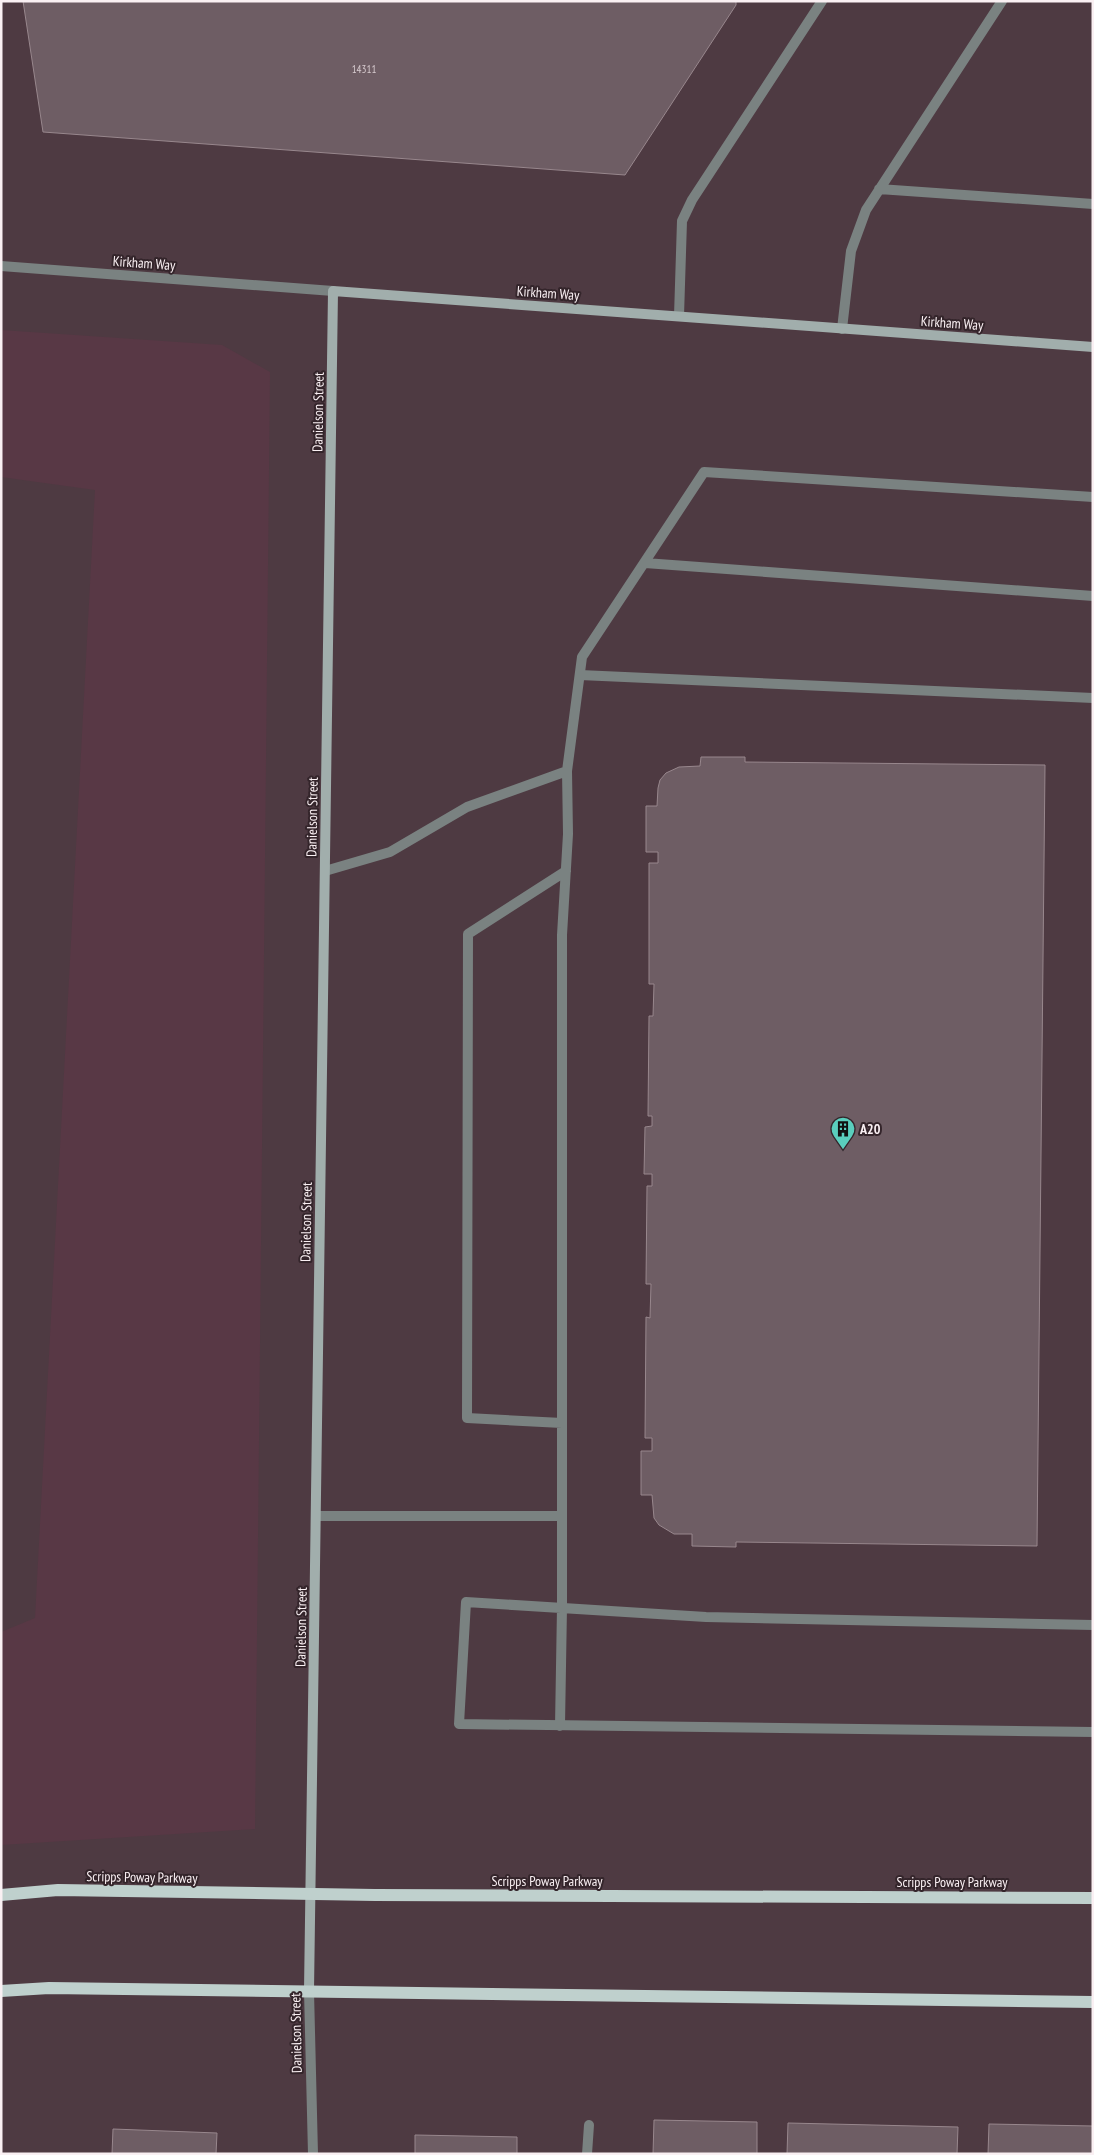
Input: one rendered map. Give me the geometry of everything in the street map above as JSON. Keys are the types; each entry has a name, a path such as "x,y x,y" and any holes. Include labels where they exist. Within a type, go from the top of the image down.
{"main road":[{"name":"Kirkham Way","path":"333,291 1093,347"},
{"name":"Danielson Street","path":"309,1991 333,291"},
{"name":"Scripps Poway Parkway","path":"1,1895 58,1890 310,1894 1093,1898"},
{"path":"1,1991 49,1988 1093,2002"}],"street":[{"path":"679,316 682,221 692,200 822,1"},
{"path":"842,329 851,251 866,210 1002,1"},
{"path":"879,189 1093,204"},
{"name":"Kirkham Way","path":"1,266 333,291"},
{"path":"560,1726 562,1608 562,935 568,834 567,771 582,658 704,472 1093,497"},
{"path":"645,563 1093,596"},
{"path":"580,675 1093,698"},
{"path":"325,871 390,852 467,807 567,771"},
{"path":"562,1423 467,1418 468,934 566,871"},
{"path":"316,1516 562,1516"},
{"path":"1093,1625 706,1617 466,1602 459,1724 1093,1732"},
{"name":"Danielson Street","path":"309,1991 313,2154"},
{"path":"587,2154 589,2125"}],"shaded area":[{"path":"1,1 1093,1 1093,2154 1,2154"},
{"path":"1,330 222,345 270,372 255,1829 1,1845 1,1632 35,1618 95,490 1,477"}],"building":[{"path":"23,1 736,1 736,5 625,175 43,132"},
{"name":"A20","path":"701,757 745,757 745,762 1045,765 1037,1546 736,1542 736,1547 692,1546 692,1534 674,1534 659,1525 654,1518 652,1495 641,1495 641,1451 652,1451 652,1438 645,1438 646,1317 650,1318 651,1284 646,1284 647,1186 652,1186 652,1174 644,1174 645,1127 652,1126 652,1116 648,1116 649,1016 653,1016 654,984 649,984 649,863 658,863 658,852 646,852 646,806 657,806 660,780 666,773 679,767 700,766"},
{"path":"654,2120 757,2122 757,2154 653,2154"},
{"path":"788,2123 958,2127 957,2154 787,2154"},
{"path":"989,2124 1093,2126 1093,2154 988,2154"},
{"path":"113,2129 217,2133 216,2154 112,2154"},
{"path":"415,2135 517,2137 517,2154 415,2154"}],"place":[{"name":"A20","path":"843,1150"}]}
